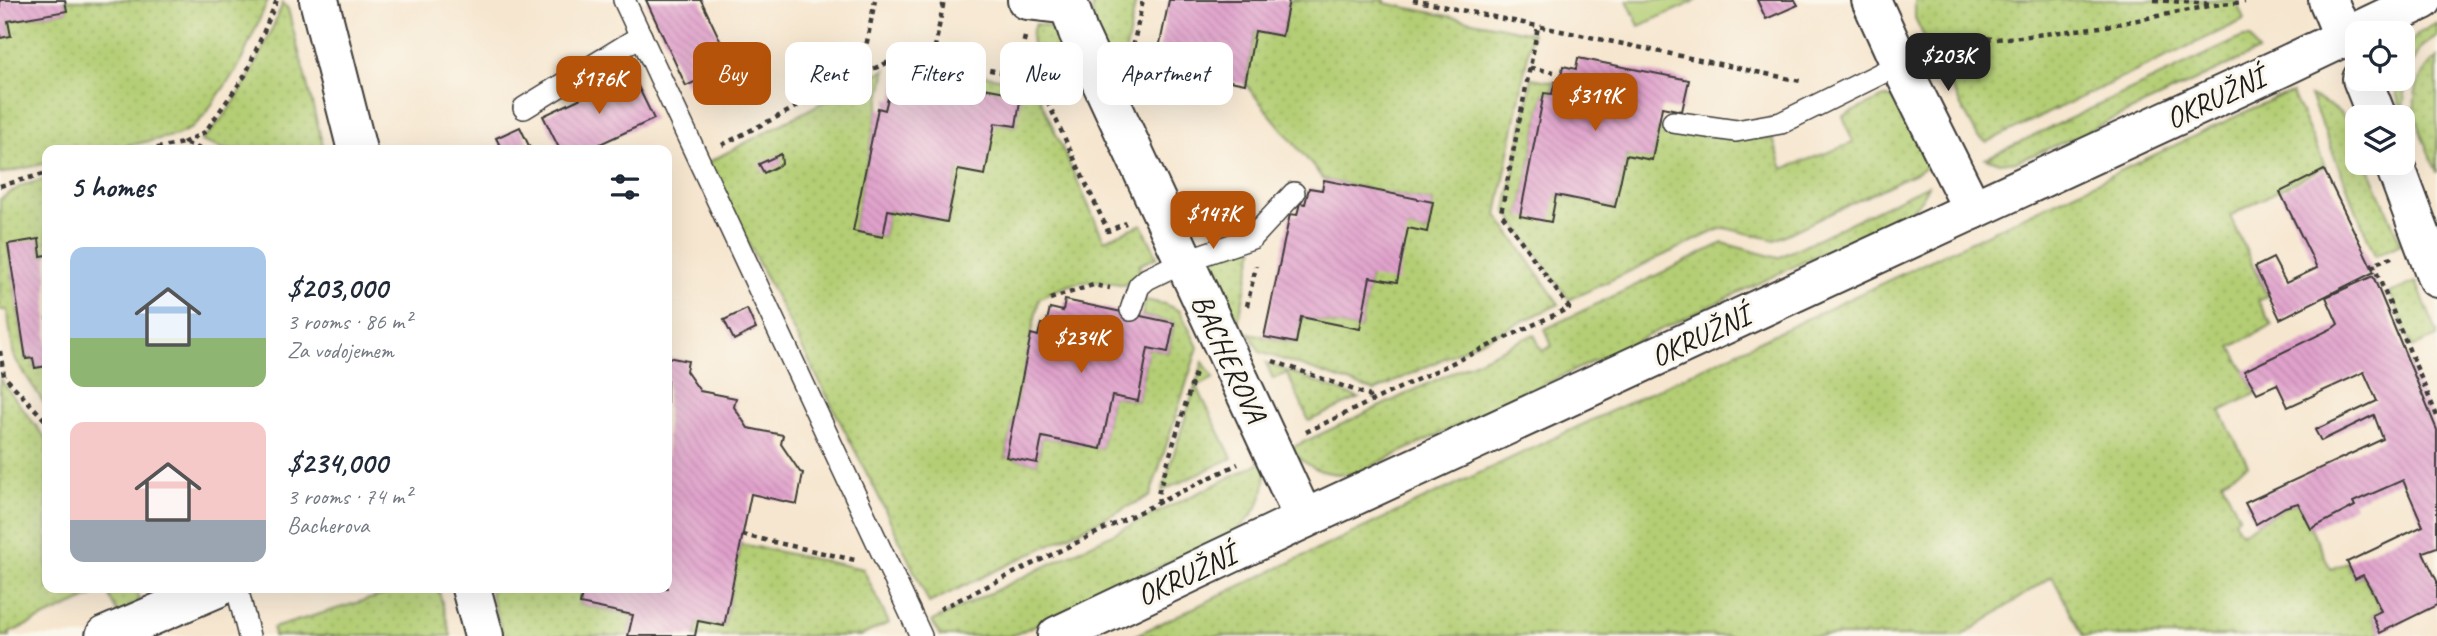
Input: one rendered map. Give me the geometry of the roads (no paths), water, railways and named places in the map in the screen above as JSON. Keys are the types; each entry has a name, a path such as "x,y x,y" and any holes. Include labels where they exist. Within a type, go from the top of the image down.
{"street":[{"path":"319,0 356,145"},
{"path":"1871,0 1909,49 1973,210"},
{"path":"2328,0 2345,39"},
{"name":"OKRUŽNÍ","path":"2394,21 2423,0"},
{"name":"BACHEROVA","path":"1026,16 1070,2 1078,32 1304,519"},
{"name":"OKRUŽNÍ","path":"1057,636 1973,210 2345,55"},
{"path":"2398,175 2437,278"},
{"path":"105,636 207,593"},
{"path":"472,593 484,636"}],"lane":[{"path":"624,0 921,636"},
{"path":"524,108 641,36"},
{"path":"1672,122 1736,131 1781,123 1909,49"},
{"path":"1133,301 1139,286 1147,279 1184,261 1252,238 1294,193"},
{"path":"219,593 249,636"}]}
